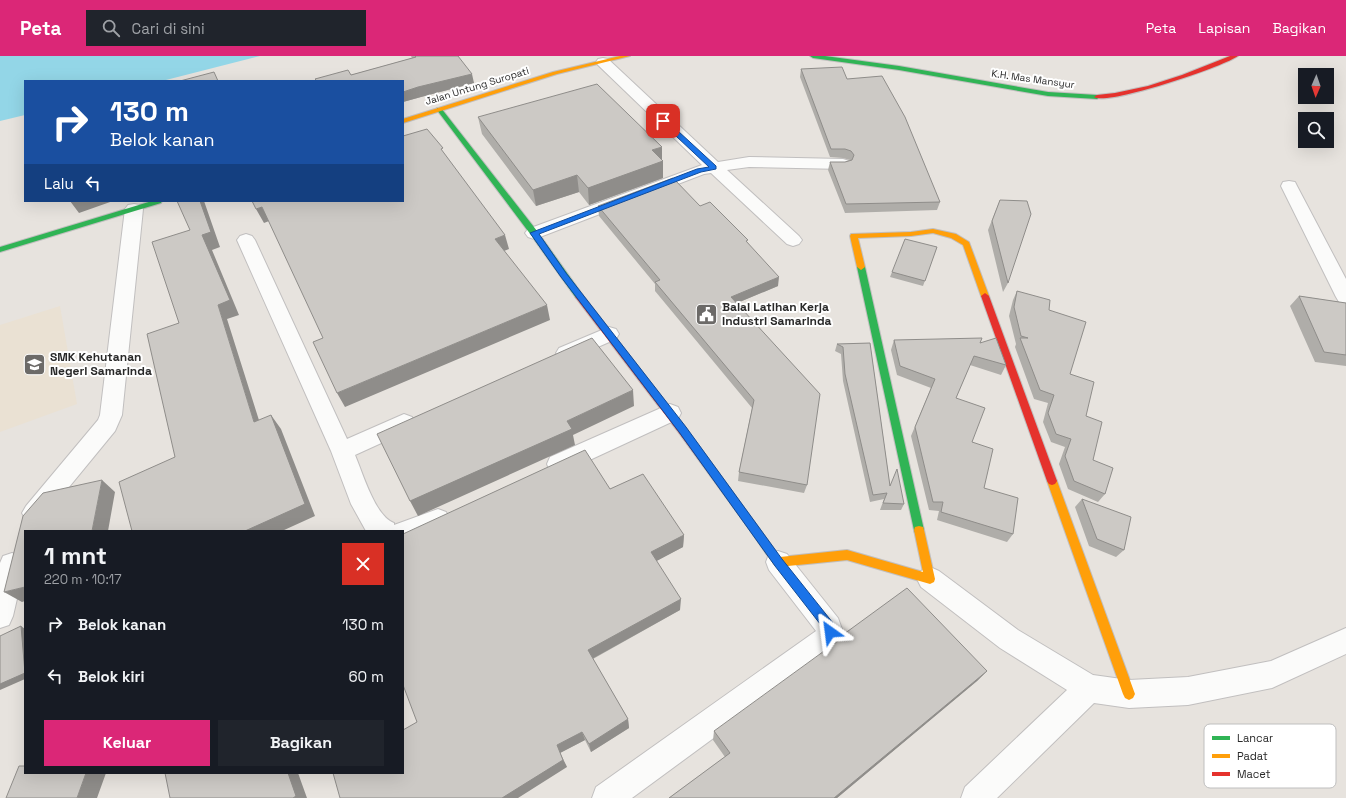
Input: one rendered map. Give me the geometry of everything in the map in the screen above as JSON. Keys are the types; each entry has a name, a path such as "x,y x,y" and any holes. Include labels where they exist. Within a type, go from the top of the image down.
{"street":[{"name":"Jalan Untung Suropati","path":"404,121 556,73 627,56"},
{"name":"K.H. Mas Mansyur","path":"813,56 870,63 1044,93 1091,97 1126,94 1160,85 1235,56"},
{"path":"603,62 714,168 793,240"},
{"path":"439,109 534,233 563,275 670,413 778,562 829,627 830,632 827,638 769,682 607,798"},
{"path":"534,233 700,170 749,162 843,164"},
{"path":"1289,186 1346,297"},
{"path":"0,250 156,202"},
{"path":"0,616 20,537 26,523 107,425 111,415 134,209"},
{"path":"930,579 854,236 911,234 933,231 953,236 966,244 1129,694"},
{"path":"246,240 342,451 363,504 378,529 382,530"},
{"path":"551,359 609,334"},
{"path":"540,472 670,413"},
{"path":"342,451 421,416"},
{"path":"404,533 419,528 454,511"},
{"path":"778,562 847,554 930,579 1009,639 1089,688 1129,694 1188,691 1272,674 1346,641"},
{"path":"976,798 1089,688"}],"shaded area":[{"name":"SMK Kehutanan Negeri Samarinda","path":"60,306 77,404 0,432 0,325"}],"water":[{"path":"0,56 260,56 166,80 24,80 24,115 0,121"}],"building":[{"path":"415,56 458,56 472,74 404,92 404,80 315,79 348,70 351,75 416,57"},
{"path":"842,67 847,79 882,76 905,117 940,202 846,204 830,162 845,162 852,160 854,155 851,151 845,149 831,149 801,69"},
{"path":"214,72 218,80 184,80"},
{"path":"597,84 662,147 652,150 663,161 588,188 577,175 533,190 478,117"},
{"path":"427,129 443,148 441,149 505,235 495,239 547,305 337,393 313,342 323,338 262,207 256,209 252,202 404,202 404,136"},
{"path":"673,178 700,206 710,202 748,240 746,241 779,277 731,297 820,394 807,485 739,472 754,400 655,282 660,280 598,206"},
{"path":"1000,200 1027,201 1031,214 1008,283 992,221"},
{"path":"177,202 200,202 211,232 202,235 230,300 218,305 254,422 271,415 305,504 247,530 132,530 119,482 175,457 147,334 179,323 152,242 190,230"},
{"path":"905,239 937,247 925,281 892,272"},
{"path":"1017,291 1050,300 1049,310 1086,322 1070,374 1094,382 1086,416 1102,422 1093,460 1113,468 1105,494 1074,481 1065,456 1071,439 1056,434 1048,413 1054,395 1040,390 1020,338 1028,338 1021,336 1014,307"},
{"path":"1299,296 1346,303 1346,355 1324,352"},
{"path":"592,338 633,390 567,421 572,429 410,501 377,434"},
{"path":"982,338 980,343 996,338 1006,365 974,356 956,398 985,408 972,442 993,449 984,488 1018,498 1013,534 941,512 943,502 933,502 915,427 935,379 900,366 894,340"},
{"path":"870,343 890,486 897,469 904,504 883,503 887,493 873,495 845,374 843,347 837,344"},
{"path":"585,450 610,489 643,474 684,535 651,552 681,599 588,650 628,719 589,744 582,732 557,745 563,760 502,798 340,798 333,774 404,774 404,729 417,722 404,688 404,534"},
{"path":"102,480 92,530 24,530 24,587 4,592 23,516 43,493"},
{"path":"1082,499 1131,517 1124,550 1097,539"},
{"path":"907,588 987,671 834,798 669,798 730,753 714,731 842,638 844,634"},
{"path":"21,626 24,673 0,684 0,636"},
{"path":"19,766 24,766 24,774 86,774 77,798 6,798"},
{"path":"165,774 288,774 296,796 293,798 170,798"}],"traffic: fast":[{"path":"813,56 899,68 1048,94 1097,97"},
{"path":"439,109 534,233 579,296"},
{"path":"0,250 156,202"},
{"path":"861,267 919,530"}],"traffic: slow":[{"path":"404,121 555,73 627,56"},
{"path":"861,267 854,236 911,234 933,231 953,236 966,244 985,296"},
{"path":"1052,481 1129,694"},
{"path":"750,523 778,562 847,555 930,579 919,530"}],"traffic: jam":[{"path":"1097,97 1115,95 1168,82 1235,56"},
{"path":"579,296 682,430 750,523"},
{"path":"985,296 1052,481"}],"place":[{"name":"Balai Latihan Kerja Industri Samarinda","path":"706,314"},
{"name":"SMK Kehutanan Negeri Samarinda","path":"35,364"}],"route":[{"path":"663,121 714,168 700,170 534,233 563,275 682,430 778,562 829,627 830,632"}]}
